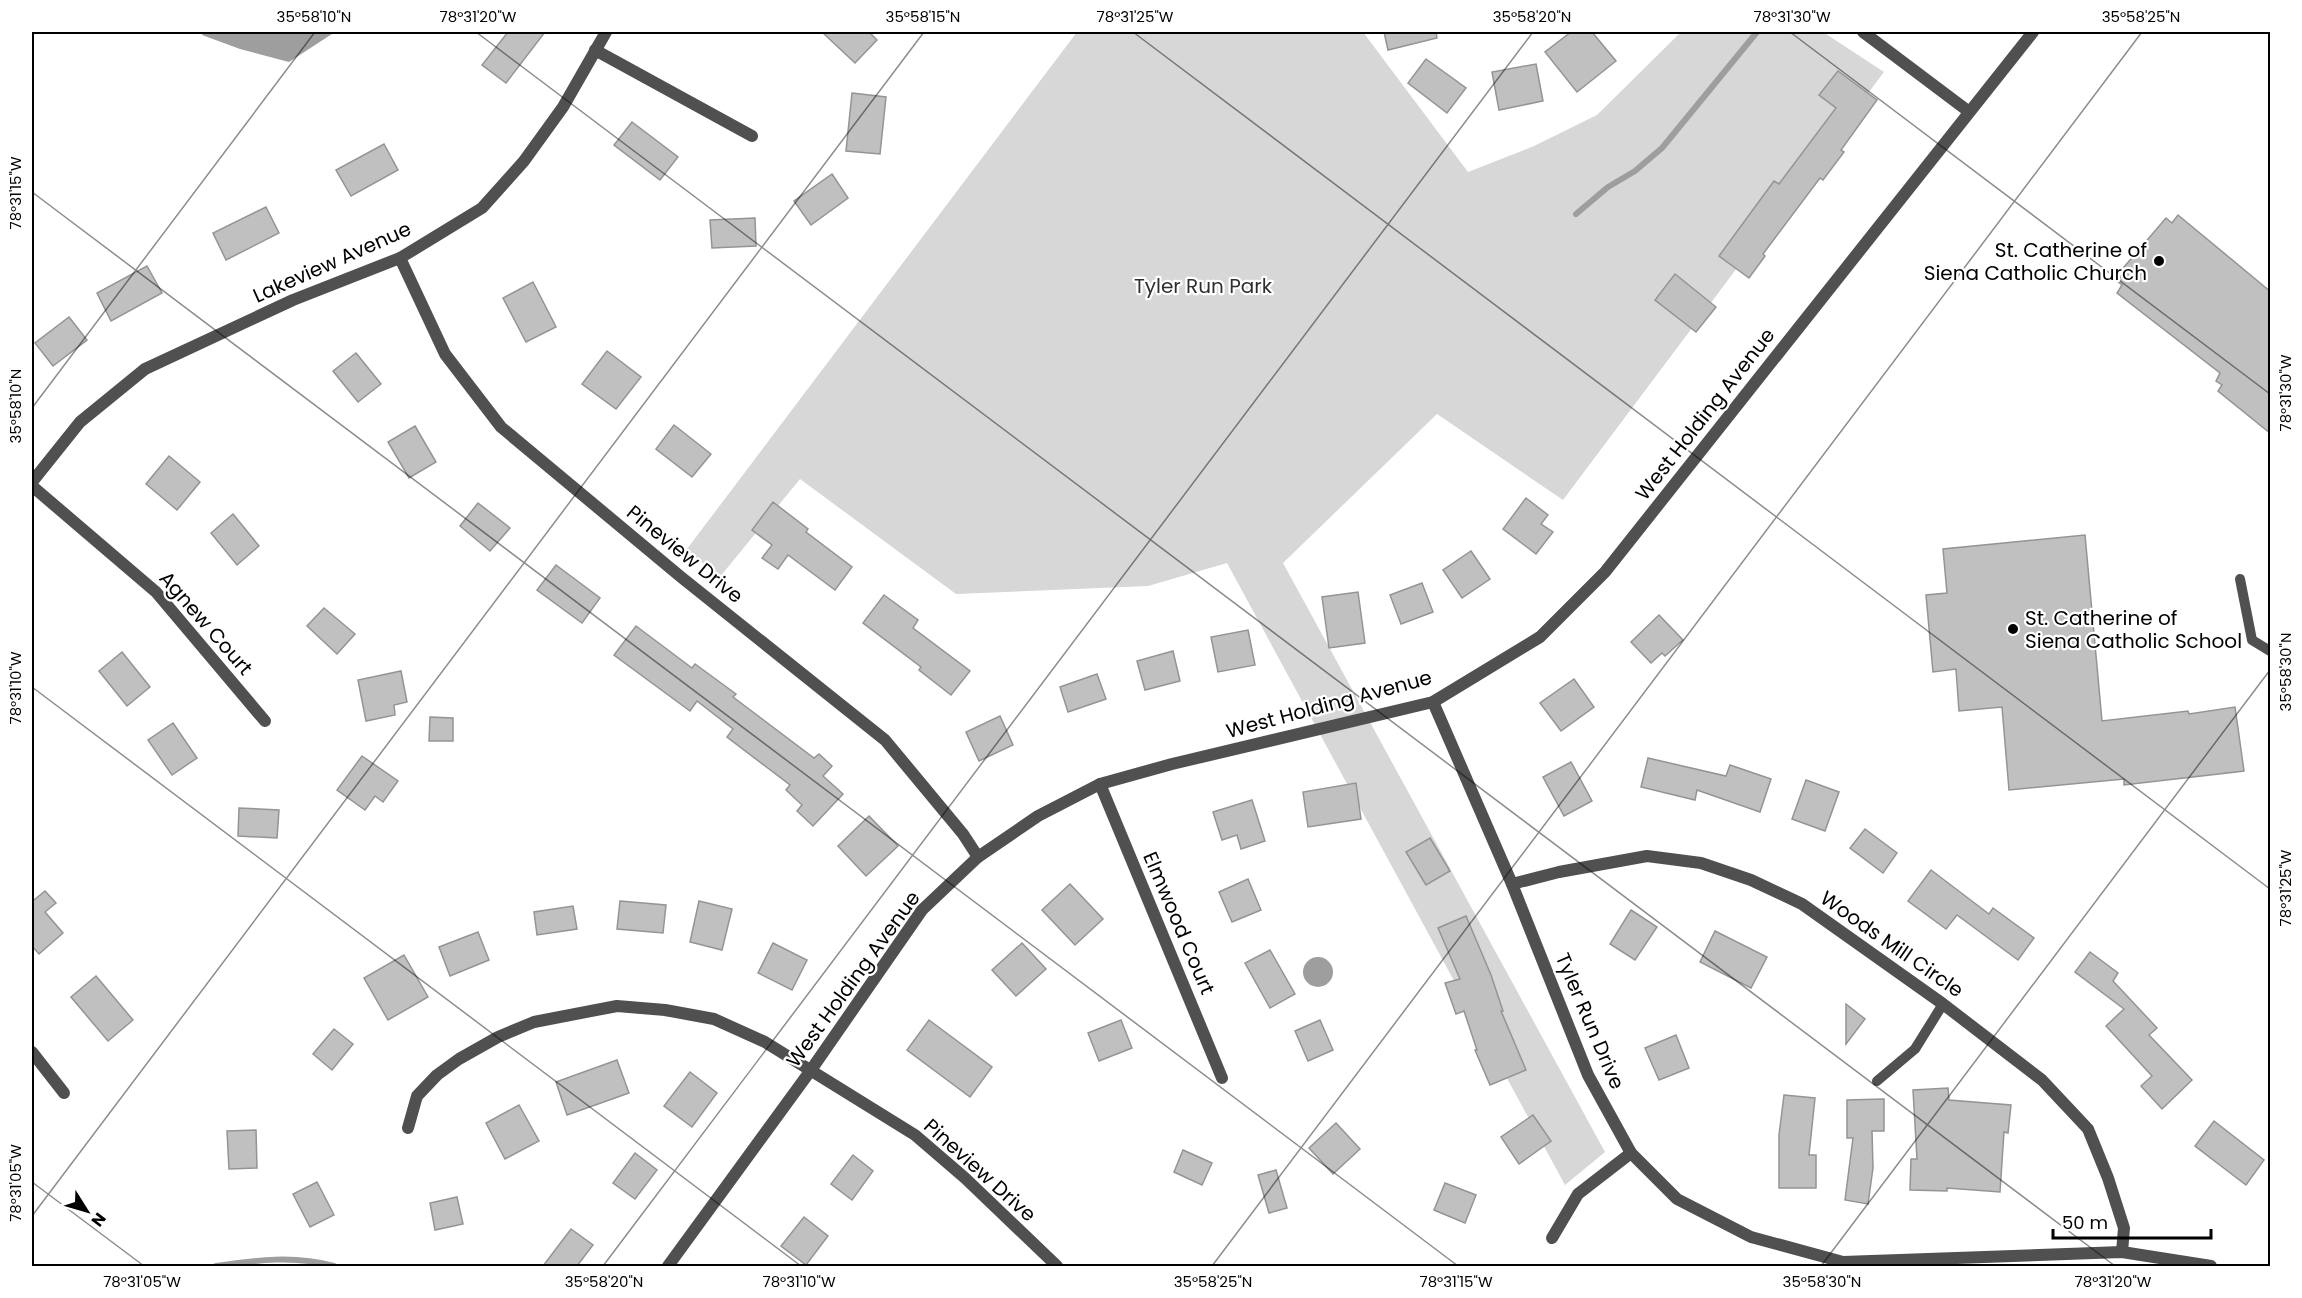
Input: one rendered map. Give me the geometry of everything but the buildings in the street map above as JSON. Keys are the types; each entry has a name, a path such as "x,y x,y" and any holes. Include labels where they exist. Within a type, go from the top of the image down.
{"street":[{"name":"Lakeview Avenue","path":"32,484 80,422 145,369 293,300 400,258 482,208 524,161 563,108 606,32"},
{"path":"1863,32 1968,111"},
{"name":"West Holding Avenue","path":"668,1266 811,1070 922,910 978,857 1038,816 1100,784 1172,764 1433,702 1540,637 1605,572 2032,32"},
{"path":"595,50 752,136"},
{"name":"Pineview Drive","path":"400,258 445,354 501,427 681,577 885,740 963,834 978,857"},
{"name":"Agnew Court","path":"32,484 156,592 265,721"},
{"name":"Tyler Run Drive","path":"1433,702 1512,884 1588,1076 1631,1153 1677,1199 1751,1237 1843,1262 2122,1252 2211,1266"},
{"name":"Elmwood Court","path":"1100,784 1222,1078"},
{"name":"Woods Mill Circle","path":"1512,884 1559,872 1647,856 1701,863 1751,880 1802,904 1943,1004 2042,1080 2088,1129 2108,1178 2124,1228 2122,1252"},
{"name":"Pineview Drive","path":"408,1128 417,1096 437,1075 459,1059 498,1037 534,1022 617,1006 665,1010 714,1019 765,1042 915,1135 965,1178 1057,1266"},
{"path":"32,1052 64,1093"},
{"path":"1552,1238 1578,1194 1631,1153"}],"lane":[{"path":"2240,579 2252,640 2271,651"},
{"path":"1877,1081 1915,1049 1943,1004"}],"green space":[{"name":"Tyler Run Park","path":"1077,32 1363,32 1468,172 1534,146 1597,115 1681,32 1823,32 1884,72 1563,500 1437,414 1283,563 1605,1152 1565,1185 1227,563 1148,586 956,594 800,479 719,578 687,549"}],"shaded area":[{"path":"204,32 335,32 289,62 240,49 202,35"},
{"path":"1318,957 1328,962 1333,972 1328,982 1318,987 1308,982 1303,972 1308,962"}],"waterway":[{"path":"1576,214 1608,187 1635,171 1662,148 1757,32"},
{"path":"216,1266 261,1260 304,1261 334,1266"}],"place":[{"name":"St. Catherine of Siena Catholic Church","path":"2159,261"},
{"name":"St. Catherine of Siena Catholic School","path":"2013,629"}]}
